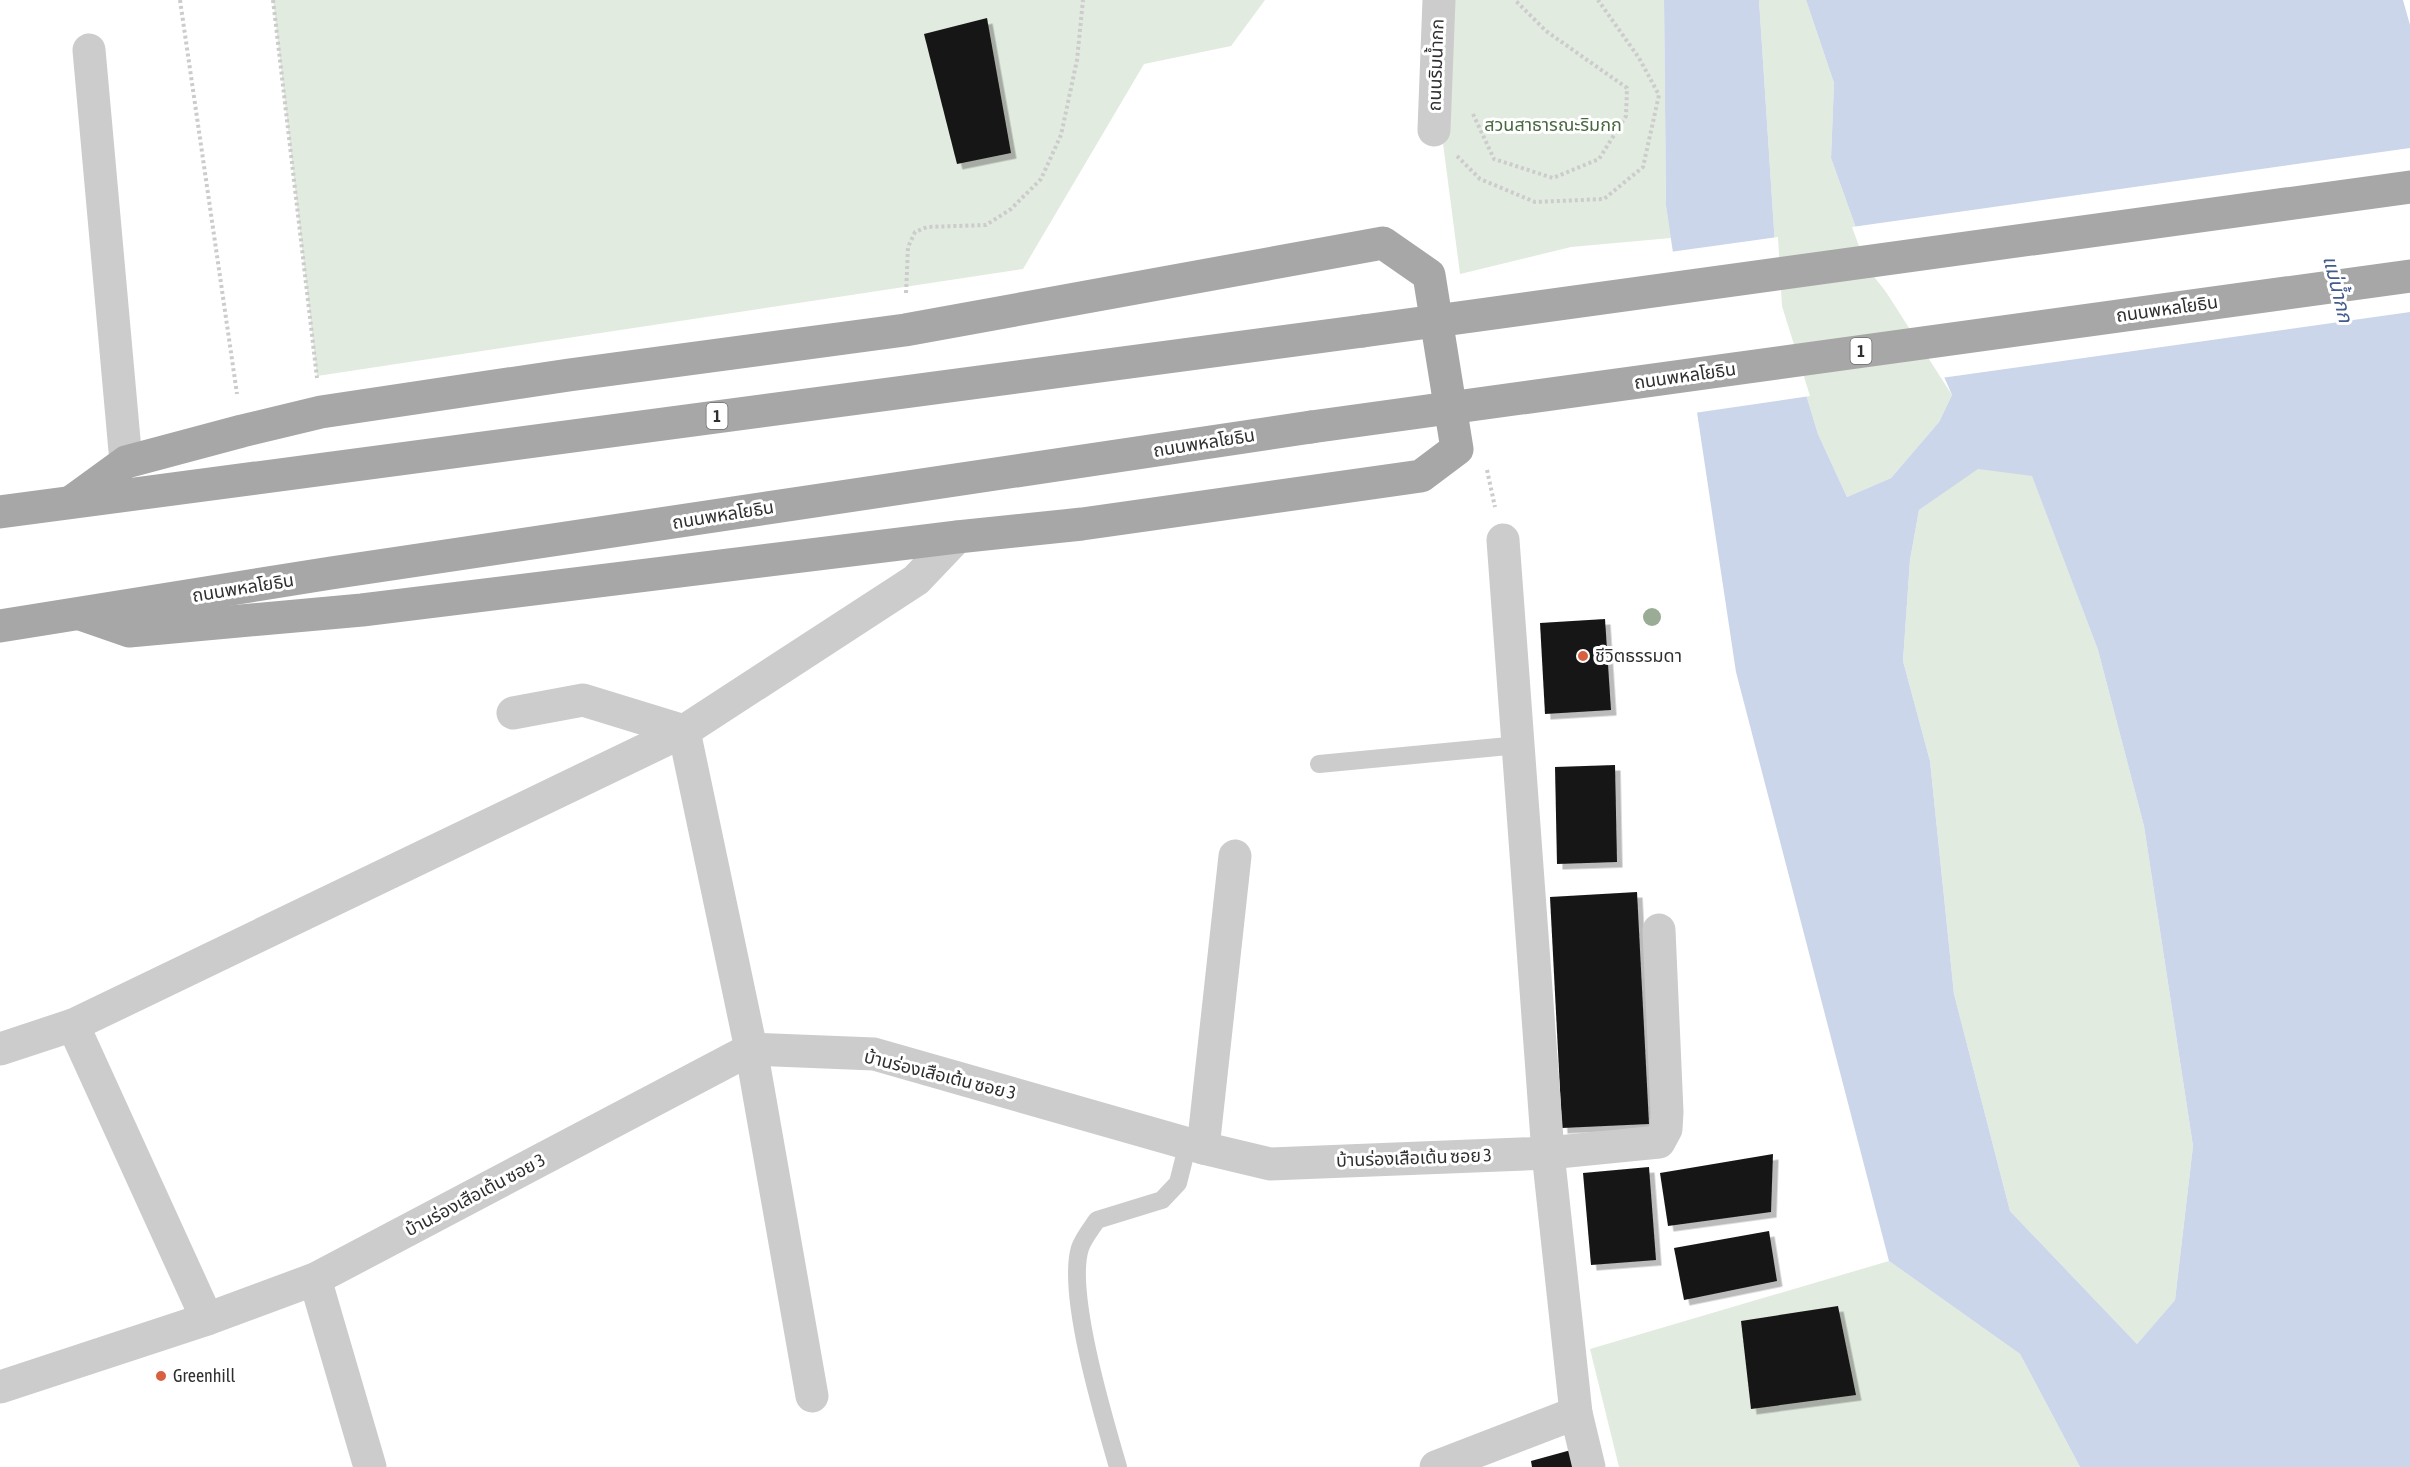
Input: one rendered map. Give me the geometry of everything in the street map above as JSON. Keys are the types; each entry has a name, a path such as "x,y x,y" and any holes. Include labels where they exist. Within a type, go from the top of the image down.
{"main road":[{"name":"1","path":"0,512 1363,331 2410,188"},
{"path":"71,502 126,462 321,412 569,375 905,330 1383,243 1429,274 1457,448 1420,476 1094,522 362,610 129,631 80,614"},
{"name":"ถนนพหลโยธิน","path":"0,626 343,572 1311,427 2410,276"}],"street":[{"name":"ถนนริมน้ำกก","path":"1434,130 1439,0"},
{"path":"89,50 126,462"},
{"path":"0,1049 73,1025 684,731 916,580 957,537"},
{"path":"1503,540 1548,1153 1576,1413 1588,1467"},
{"path":"513,713 583,700 684,731"},
{"path":"684,731 751,1049 812,1396"},
{"path":"1196,1146 1236,856"},
{"name":"บ้านร่องเสือเต้น ซอย 3","path":"0,1387 207,1319 315,1279 751,1049 874,1054 1196,1146 1270,1164 1548,1153 1659,1142 1666,1129 1659,930"},
{"path":"73,1025 207,1319"},
{"path":"315,1279 370,1467"},
{"path":"1436,1467 1576,1413"}],"lane":[{"path":"1319,764 1519,745"},
{"path":"1118,1467 1087,1343 1076,1283 1080,1248 1096,1220 1162,1200 1178,1184 1196,1146"}],"path":[{"path":"180,0 242,431"},
{"path":"273,0 321,412"},
{"path":"905,330 908,247 915,232 927,227 986,225 1011,209 1041,179 1061,135 1077,60 1083,0"},
{"path":"1469,106 1494,159 1553,178 1599,159 1626,117 1627,88 1546,31 1515,0"},
{"path":"1434,130 1480,179 1535,202 1604,199 1643,167 1659,95 1639,58 1598,0"},
{"path":"1457,448 1486,469 1503,540"}],"green space":[{"path":"273,0 1265,0 1231,46 1144,64 1023,269 317,376"},
{"name":"สวนสาธารณะริมกก","path":"1440,0 1664,0 1666,206 1671,238 1571,247 1460,274 1434,74"},
{"path":"1759,0 1806,0 1834,83 1831,158 1870,267 1952,395 1939,422 1891,478 1847,497 1818,434 1779,306"},
{"path":"1978,468 2032,475 2098,650 2144,826 2193,1146 2175,1300 2137,1344 2010,1211 1954,994 1930,761 1903,661 1910,560 1919,510"},
{"path":"1889,1261 2020,1354 2080,1467 1619,1467 1590,1349"}],"water":[{"name":"แม่น้ำกก","path":"1664,0 1759,0 1779,306 1818,434 1847,497 1891,478 1939,422 1952,395 1928,340 1870,267 1831,158 1834,83 1806,0 2403,0 2410,25 2410,1467 2080,1467 2020,1354 1889,1261 1736,672 1666,206","holes":["1978,469 2032,476 2098,650 2144,826 2193,1146 2175,1300 2137,1344 2010,1211 1954,994 1930,761 1903,661 1910,560 1919,510"]}],"pier":[{"path":"2410,148 2410,312 1941,378 1926,342 1867,268 1852,227"},
{"path":"1778,237 1782,306 1810,396 1694,413 1670,252"}],"building":[{"path":"987,18 1011,153 957,164 924,34"},
{"path":"1605,619 1611,710 1545,714 1540,623"},
{"path":"1615,765 1617,862 1557,864 1555,767"},
{"path":"1637,892 1649,1124 1562,1128 1550,897"},
{"path":"1773,1154 1771,1212 1668,1226 1660,1173"},
{"path":"1649,1167 1656,1260 1591,1265 1583,1173"},
{"path":"1769,1231 1777,1281 1684,1300 1674,1248"},
{"path":"1838,1306 1856,1395 1751,1409 1741,1321"},
{"path":"1571,1450 1575,1467 1532,1467 1531,1461"}],"place":[{"name":"ชีวิตธรรมดา","path":"1583,656"},
{"name":"Greenhill","path":"161,1376"}]}
